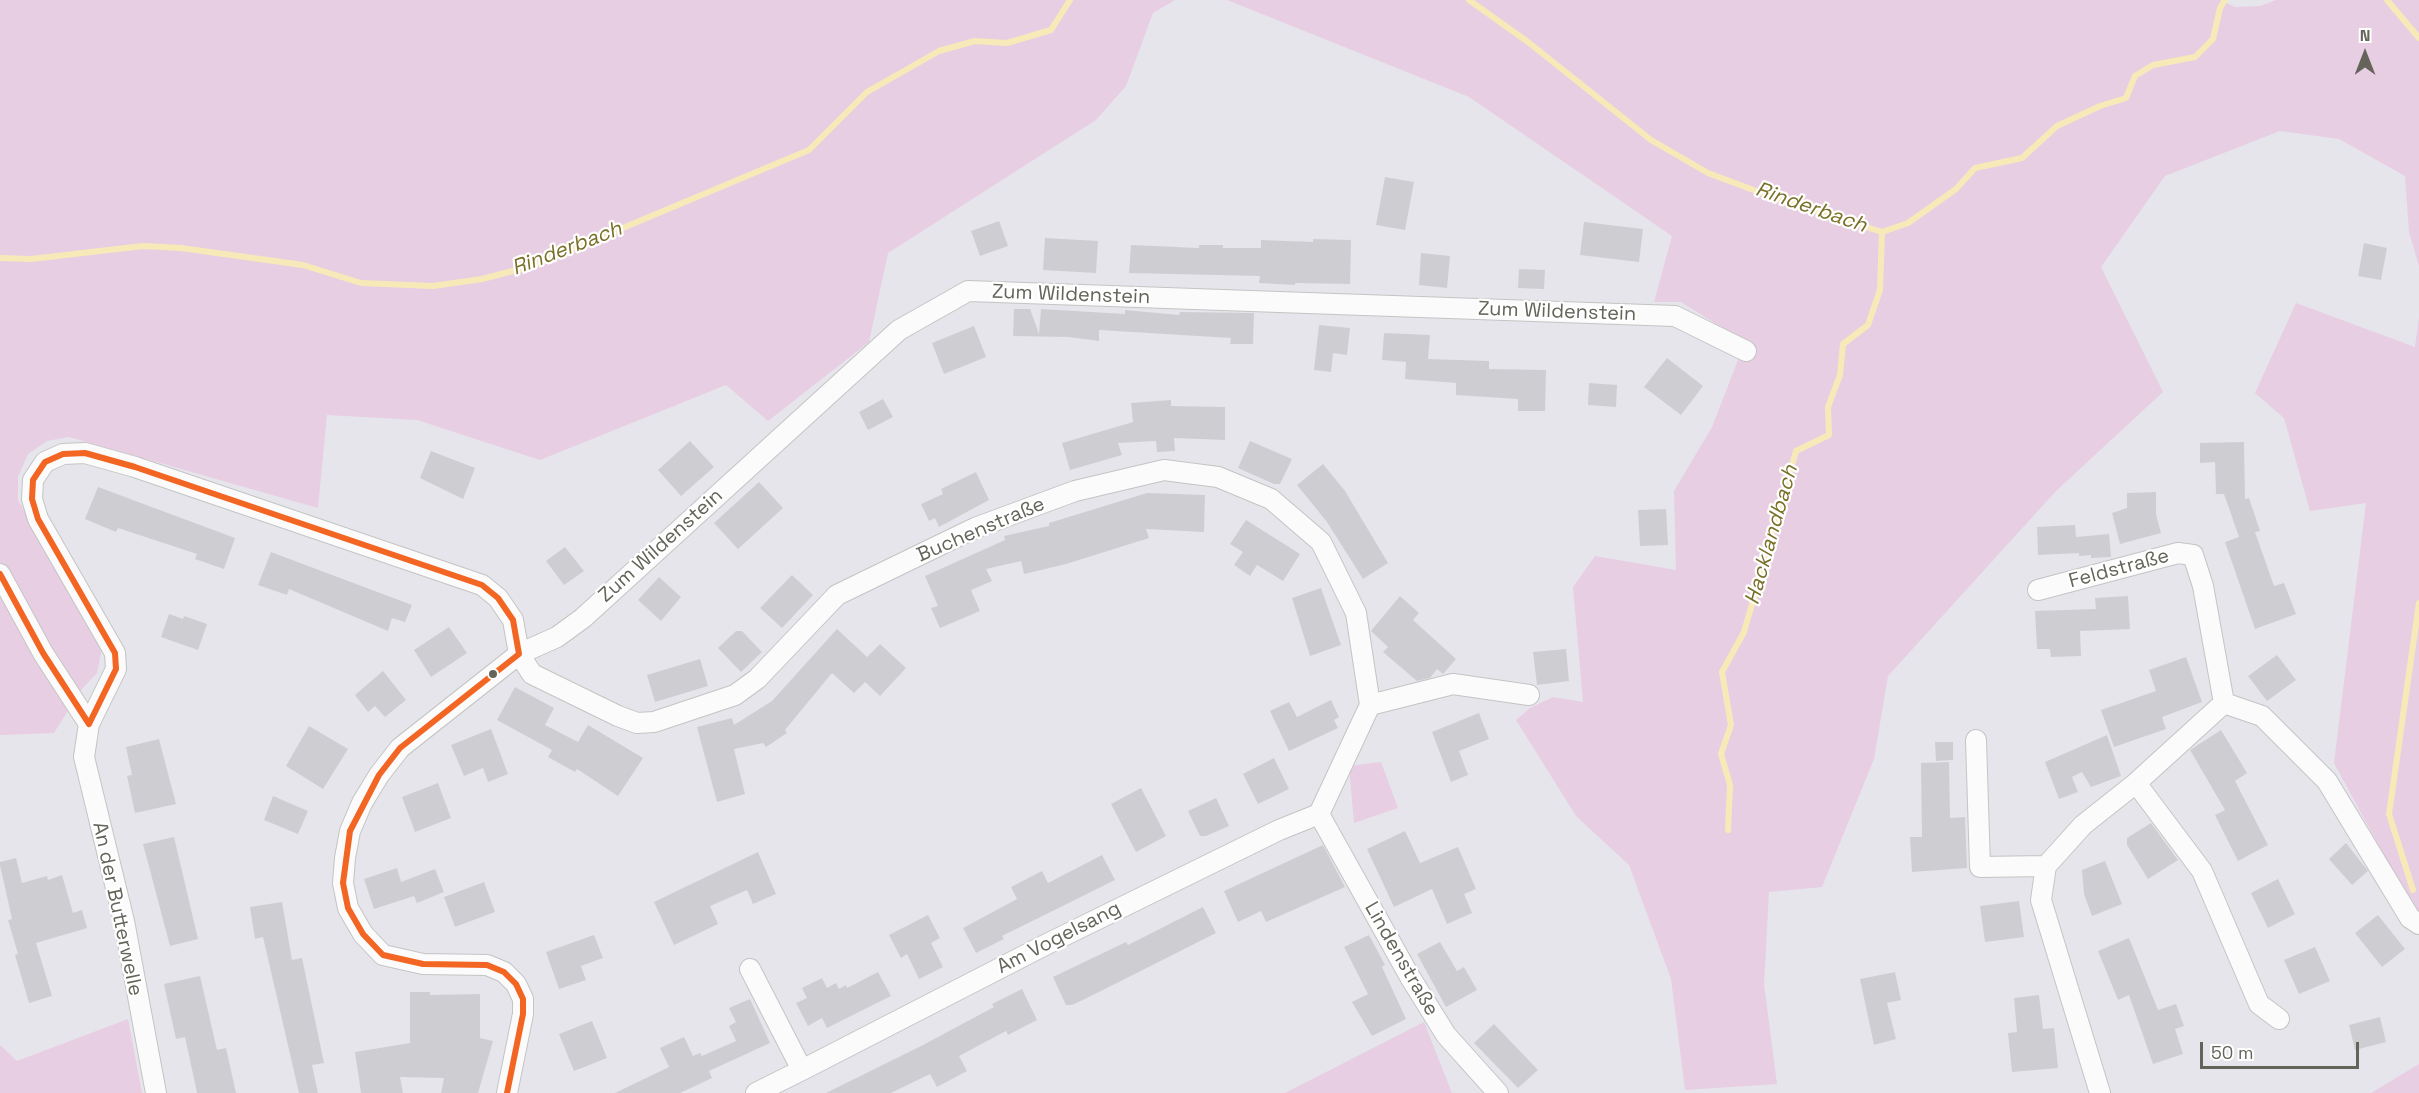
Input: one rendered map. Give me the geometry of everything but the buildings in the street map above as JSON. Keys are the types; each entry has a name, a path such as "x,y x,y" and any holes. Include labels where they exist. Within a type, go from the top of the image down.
{"street":[{"name":"Zum Wildenstein","path":"507,1093 524,1014 523,999 516,984 504,972 487,965 423,964 383,955 363,934 348,908 343,883 350,831 379,775 400,748 519,654 557,637 583,618 899,330 968,291 1675,316 1746,351"},
{"name":"An der Butterwelle","path":"156,1093 124,921 84,757 89,724 116,669 115,652 38,519 32,499 33,480 45,462 63,454 86,453 135,467 482,585 498,598 513,620 519,654"},
{"name":"Buchenstraße","path":"519,654 532,674 618,716 637,723 654,722 735,695 757,679 837,595 975,528 1075,491 1164,470 1218,477 1271,499 1321,542 1356,613 1370,705"},
{"name":"Feldstraße","path":"2038,590 2178,554 2193,555 2205,597 2224,703"},
{"path":"0,574 43,653 89,724"},
{"path":"1319,814 1370,705 1453,684 1529,695"},
{"path":"2100,1093 2041,900 2046,866 2083,825 2136,783 2224,703 2262,716 2327,781 2410,918 2419,924"},
{"path":"1976,740 1980,867 2046,866"},
{"path":"2136,783 2202,871 2259,1004 2279,1019"},
{"name":"Am Vogelsang","path":"756,1093 1045,945 1279,830 1319,814"},
{"name":"Lindenstraße","path":"1319,814 1410,977 1446,1035 1498,1093"},
{"path":"750,969 802,1070"}],"shaded area":[{"path":"0,0 1175,0 1153,13 1126,86 1096,120 888,253 869,342 768,421 726,385 540,460 417,420 327,415 318,508 69,437 47,441 28,454 18,477 18,500 102,648 97,673 81,690 54,733 0,735"},
{"path":"1227,0 2220,0 2235,7 2260,6 2276,0 2419,0 2419,266 2409,232 2405,176 2339,139 2280,131 2165,176 2101,267 2163,392 2055,492 1888,676 1874,759 1822,887 1769,892 1764,984 1777,1084 1685,1090 1671,979 1629,865 1576,816 1516,720 1530,708 1553,697 1583,702 1573,587 1595,556 1676,570 1674,491 1712,427 1745,342 1681,302 1654,302 1672,236 1469,97"},
{"path":"2296,303 2415,347 2419,317 2419,912 2414,911 2334,763 2366,503 2310,511 2284,418 2255,393"},
{"path":"1381,762 1398,808 1354,823 1349,766"},
{"path":"128,1019 142,1093 0,1093 0,1045 17,1061"},
{"path":"1424,1022 1452,1093 1285,1093"},
{"path":"2419,1064 2419,1093 2371,1093"}],"waterway":[{"name":"Rinderbach","path":"0,258 31,259 143,246 181,248 303,265 361,283 433,286 482,279 532,266 809,150 867,92 939,51 975,41 1007,43 1051,30 1070,0"},
{"name":"Rinderbach","path":"1469,0 1528,42 1651,140 1708,173 1775,198 1882,232 1908,223 1956,189 1975,168 2022,158 2057,126 2100,106 2126,98 2135,76 2153,65 2195,57 2213,39 2220,8 2225,0"},
{"name":"Rinderbach","path":"2387,0 2419,38"},
{"name":"Hacklandbach","path":"1728,830 1730,785 1721,754 1731,725 1722,672 1744,632 1796,451 1829,435 1828,407 1840,375 1843,344 1868,325 1880,290 1882,232"},
{"path":"2413,890 2389,814 2419,603"}],"transit line":[{"path":"89,724 116,669 115,653 38,519 32,499 33,480 45,462 63,454 85,453 135,467 482,585 498,598 513,620 519,654 400,748 379,775 350,831 343,883 348,908 363,934 383,955 423,964 487,965 504,972 516,984 523,999 523,1014 507,1093"},
{"path":"0,574 43,653 89,724"}]}
